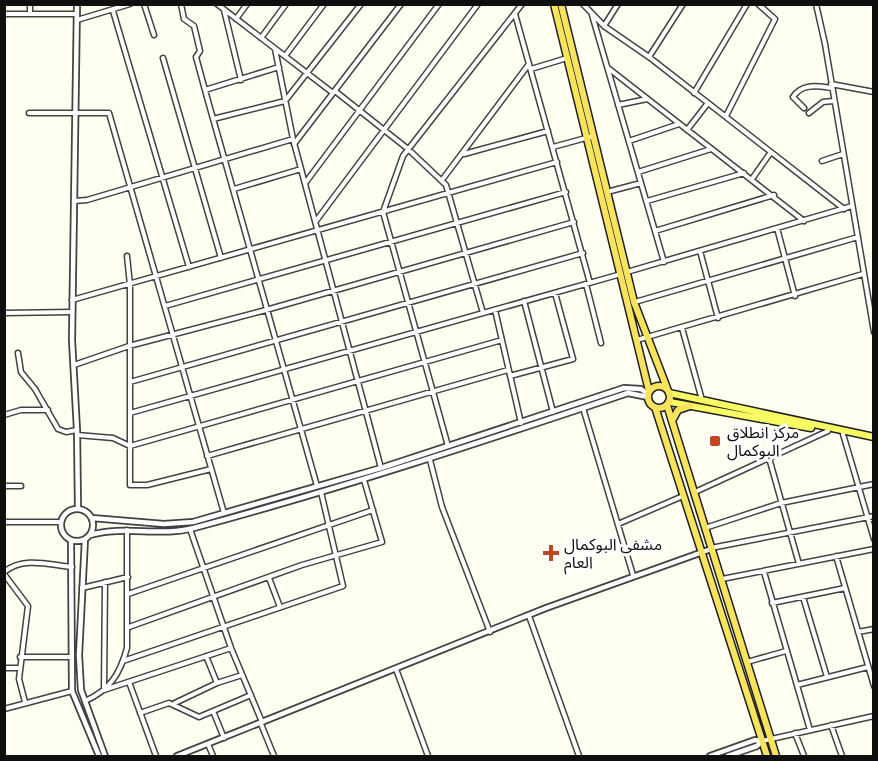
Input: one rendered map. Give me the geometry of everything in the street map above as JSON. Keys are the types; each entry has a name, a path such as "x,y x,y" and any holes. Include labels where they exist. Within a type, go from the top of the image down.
{"highway":[{"path":"554,4 571,57"},
{"path":"561,4 571,57 624,273 648,394 659,417 700,552 767,756"},
{"path":"624,273 668,390 668,404 776,756"},
{"path":"648,394 657,385 668,390"},
{"path":"655,407 668,404"},
{"path":"673,419 678,410 690,406"}],"main road":[{"path":"668,390 706,404 840,432"},
{"path":"668,404 690,406 706,404 873,438"}],"street":[{"path":"30,4 30,14"},
{"path":"77,4 72,312 78,509"},
{"path":"77,20 130,4"},
{"path":"144,4 154,35"},
{"path":"181,4 184,19 194,26 200,51 196,57 317,486"},
{"path":"217,4 285,57 359,109 442,180 449,192 483,313"},
{"path":"236,19 247,4"},
{"path":"261,38 286,4"},
{"path":"285,57 324,4"},
{"path":"213,119 285,101 361,4"},
{"path":"74,201 293,142 401,4"},
{"path":"305,183 439,4"},
{"path":"448,446 383,212 403,156 522,4"},
{"path":"583,4 604,26 649,57 844,209"},
{"path":"604,26 618,4"},
{"path":"649,57 682,4"},
{"path":"694,93 747,4"},
{"path":"726,116 775,19 758,4"},
{"path":"816,4 873,332"},
{"path":"316,221 476,5"},
{"path":"225,10 242,80"},
{"path":"591,10 664,262"},
{"path":"113,11 189,267"},
{"path":"515,13 583,253 601,343"},
{"path":"4,14 77,14"},
{"path":"275,49 293,142 381,468"},
{"path":"442,180 530,67 571,57"},
{"path":"163,58 221,258"},
{"path":"205,90 279,67"},
{"path":"608,68 774,195 804,221"},
{"path":"804,108 793,97 797,90 808,86 831,86 873,92"},
{"path":"618,105 647,99"},
{"path":"809,113 823,102 831,99 834,101"},
{"path":"687,130 708,103"},
{"path":"29,113 109,113 224,513"},
{"path":"629,141 680,124"},
{"path":"463,154 548,131"},
{"path":"553,147 590,137"},
{"path":"638,172 712,149"},
{"path":"752,179 771,152"},
{"path":"822,161 843,154"},
{"path":"72,300 557,162"},
{"path":"234,189 301,169"},
{"path":"647,201 744,173"},
{"path":"604,193 641,183"},
{"path":"165,306 566,192"},
{"path":"655,231 774,195"},
{"path":"130,413 664,262 852,206"},
{"path":"74,365 129,346 173,336 574,222"},
{"path":"777,228 795,296"},
{"path":"634,303 858,237"},
{"path":"700,251 718,318"},
{"path":"130,382 583,253"},
{"path":"127,256 130,285 130,485 147,485 211,469"},
{"path":"637,340 795,296 863,274"},
{"path":"510,376 573,359 555,292"},
{"path":"524,301 553,412"},
{"path":"495,310 520,423"},
{"path":"4,313 72,312"},
{"path":"681,328 706,404"},
{"path":"18,353 21,372 48,410 58,429 112,438 130,446 502,340"},
{"path":"207,456 508,370"},
{"path":"78,509 92,518 182,524 381,468 624,388 641,389 648,394"},
{"path":"90,535 127,530 190,529 364,480 628,393 648,394"},
{"path":"583,408 633,575"},
{"path":"4,415 21,410 48,410"},
{"path":"694,492 828,431"},
{"path":"840,432 873,539"},
{"path":"769,458 799,564"},
{"path":"430,459 442,507 490,632"},
{"path":"129,627 336,555 382,542 364,480"},
{"path":"705,528 781,503 873,484"},
{"path":"4,486 21,486"},
{"path":"123,661 343,586 321,492"},
{"path":"618,524 683,496"},
{"path":"59,522 66,513 78,509"},
{"path":"128,594 373,510"},
{"path":"177,756 633,575 711,549 873,516"},
{"path":"92,518 93,530 85,540 81,588 80,677 84,702 105,756"},
{"path":"4,522 59,522"},
{"path":"59,522 63,534 71,540 85,540"},
{"path":"190,529 223,627 274,756"},
{"path":"84,702 114,681 123,661 129,627 127,530"},
{"path":"71,540 73,567 72,691 99,756"},
{"path":"721,579 873,549"},
{"path":"836,556 873,686"},
{"path":"25,702 19,679 28,606 4,573 14,565 28,561 73,567"},
{"path":"764,572 810,730"},
{"path":"81,588 128,577"},
{"path":"269,578 280,607"},
{"path":"104,690 105,582"},
{"path":"772,603 845,588"},
{"path":"803,597 827,677"},
{"path":"529,616 579,756"},
{"path":"858,632 873,629"},
{"path":"104,690 231,648"},
{"path":"747,663 787,651"},
{"path":"206,656 217,683"},
{"path":"20,657 72,657"},
{"path":"796,684 868,667"},
{"path":"4,668 20,668"},
{"path":"396,669 428,756"},
{"path":"140,713 163,704 175,703 217,683 242,675"},
{"path":"129,682 156,756"},
{"path":"4,709 72,691"},
{"path":"175,703 199,717 250,695"},
{"path":"213,711 224,738"},
{"path":"729,756 757,746 770,738 873,716"},
{"path":"831,725 842,756"},
{"path":"795,733 804,756"},
{"path":"710,756 755,740 762,741"},
{"path":"208,744 213,756"}],"place":[{"name":"مركز انطلاق البوكمال","path":"715,441"},
{"name":"مشفى البوكمال العام","path":"551,553"}]}
